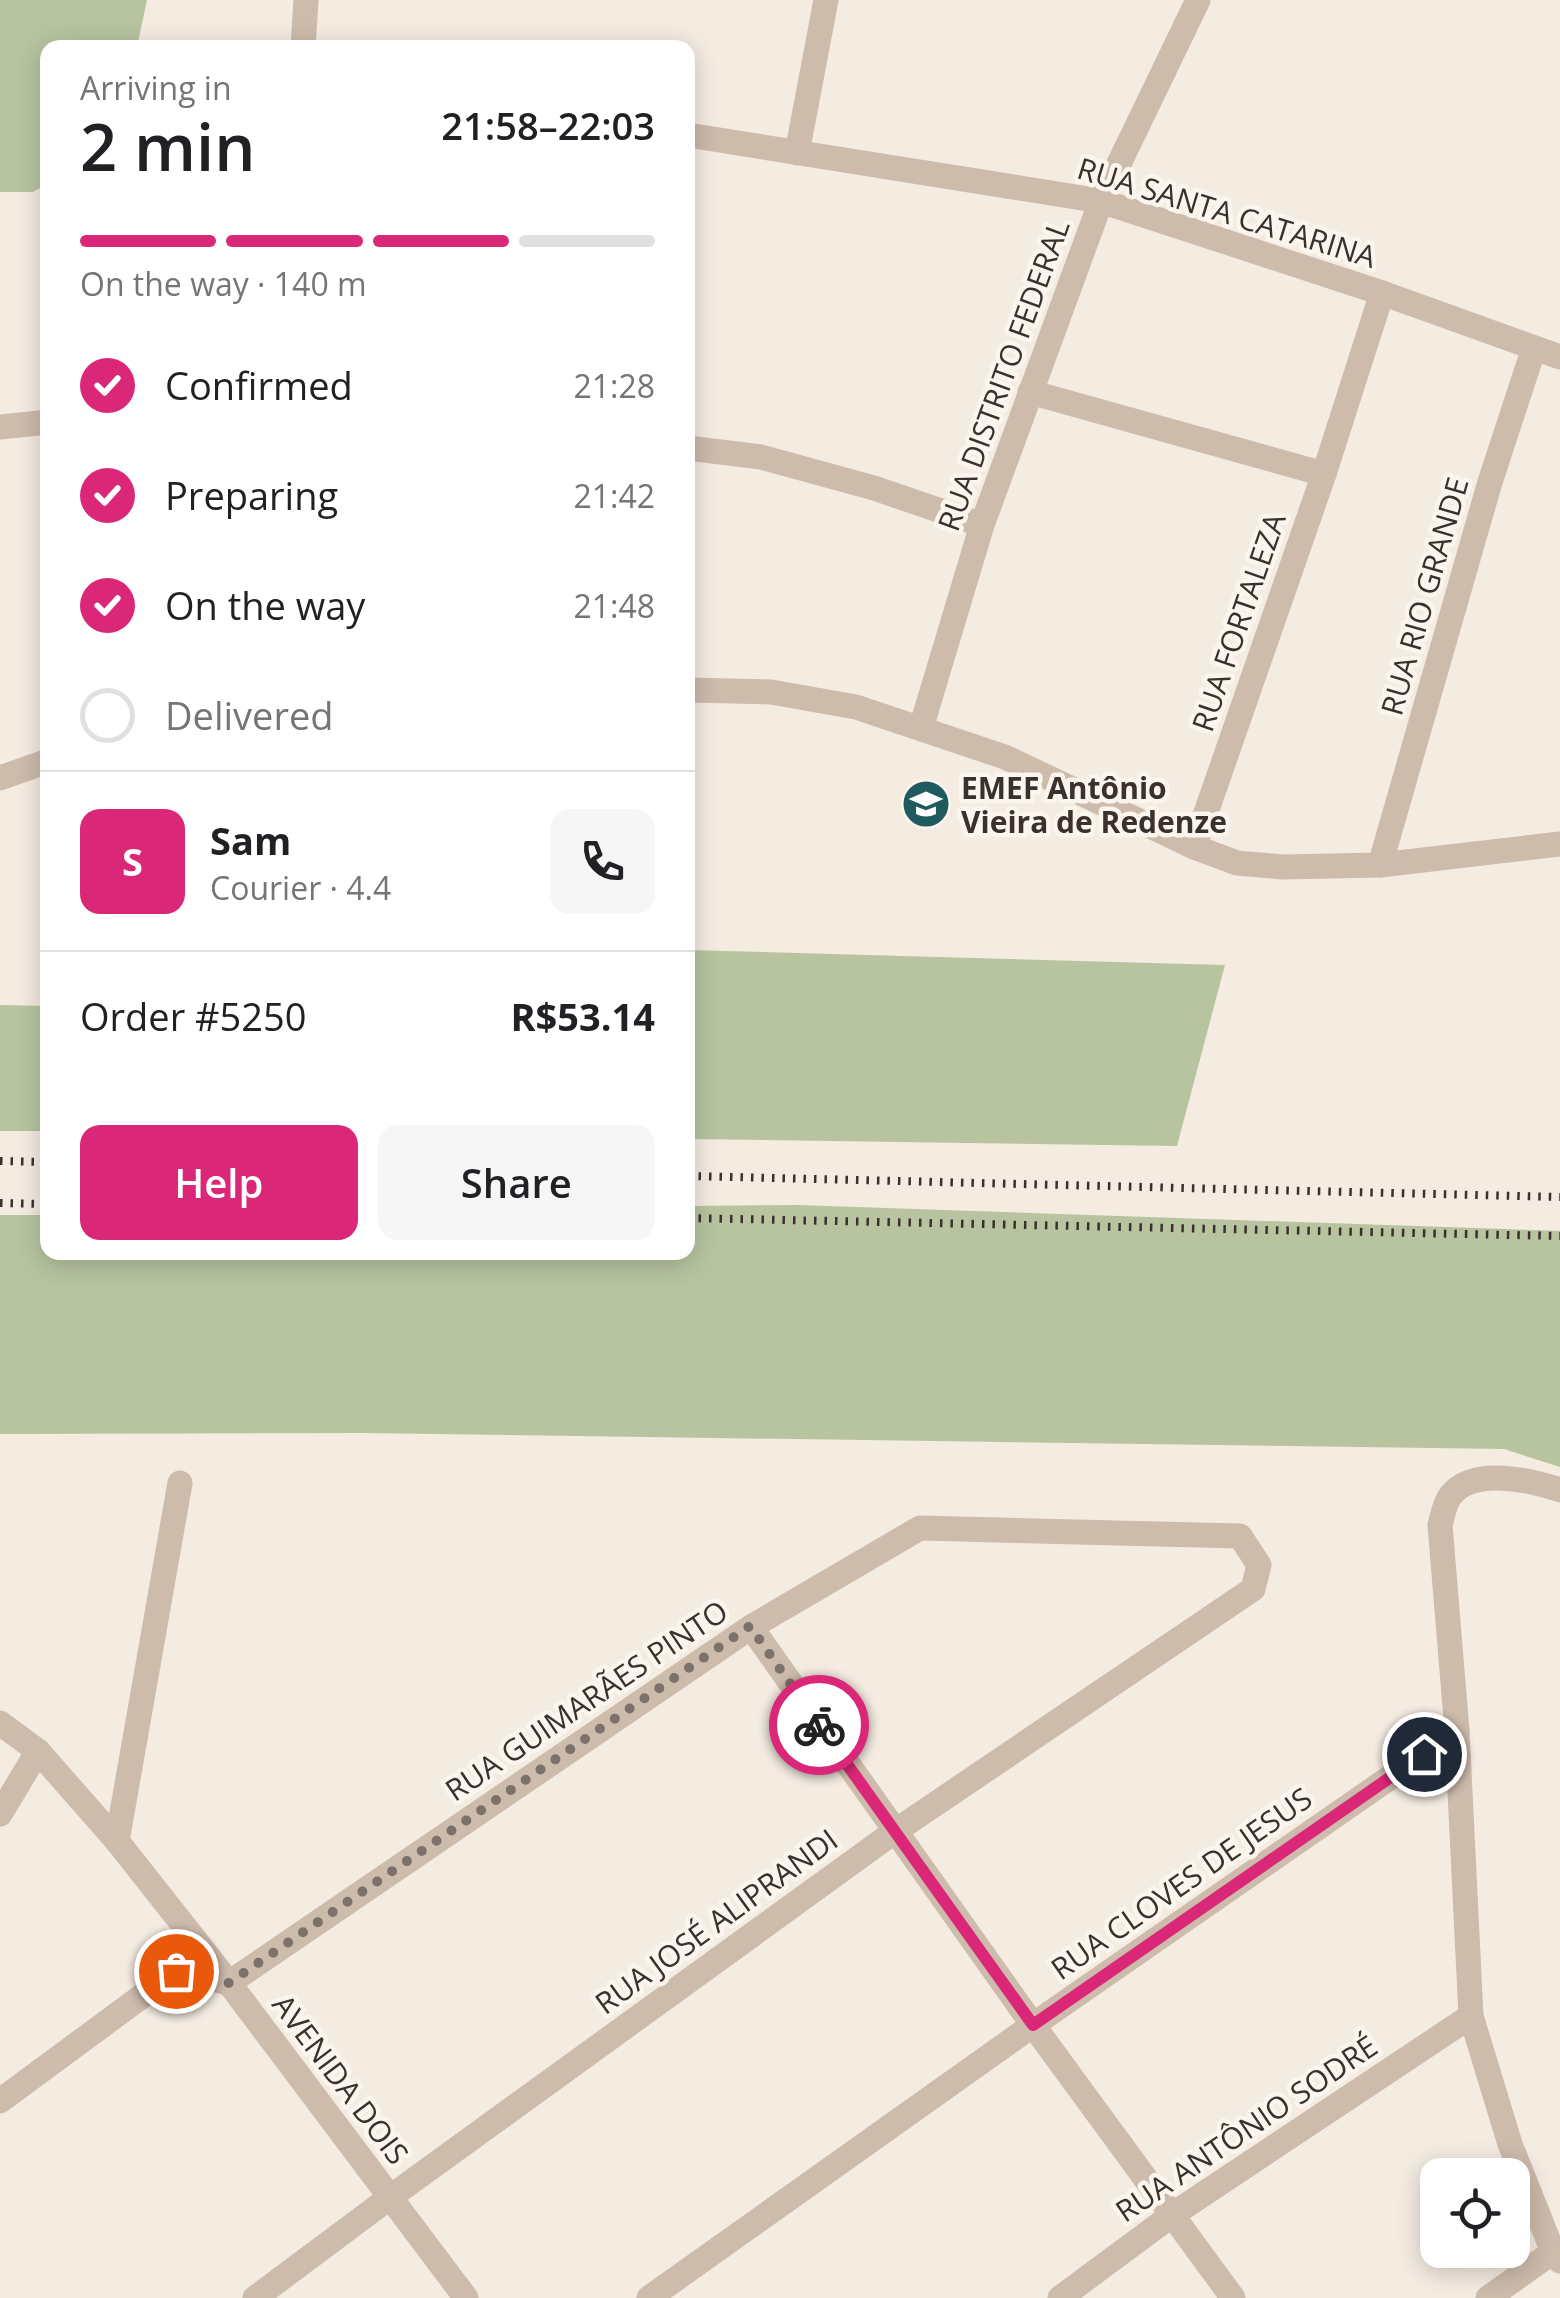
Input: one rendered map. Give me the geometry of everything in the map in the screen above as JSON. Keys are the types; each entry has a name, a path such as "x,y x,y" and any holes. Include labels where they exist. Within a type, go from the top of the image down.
{"street":[{"path":"304,40 306,0"},
{"path":"797,152 826,0"},
{"name":"RUA DISTRITO FEDERAL","path":"920,728 982,526 1101,202 1198,0"},
{"name":"RUA SANTA CATARINA","path":"695,136 1101,202 1382,293 1560,358"},
{"name":"RUA FORTALEZA","path":"1194,847 1324,474 1382,293"},
{"name":"RUA RIO GRANDE","path":"1380,865 1490,482 1534,348"},
{"path":"1030,392 1324,474"},
{"path":"0,427 40,423"},
{"path":"695,449 761,457 874,488 982,526"},
{"path":"695,690 771,692 856,707 1005,757 1194,847 1238,863 1284,867 1380,865 1560,844"},
{"path":"0,778 40,764"},
{"path":"1488,2298 1556,2256 1510,2144 1471,2016 1456,1731 1440,1526 1453,1492 1472,1481 1508,1479 1560,1490"},
{"path":"117,1841 180,1484"},
{"name":"RUA GUIMARÃES PINTO","path":"229,1983 750,1626 920,1528 1240,1536 1259,1565"},
{"name":"RUA JOSÉ ALIPRANDI","path":"256,2298 894,1832 1253,1589 1259,1565"},
{"path":"750,1626 1033,2025 1234,2298"},
{"name":"AVENIDA DOIS","path":"0,1723 38,1750 117,1841 466,2298"},
{"name":"RUA CLOVES DE JESUS","path":"649,2298 1456,1731"},
{"path":"0,1814 38,1750"},
{"path":"0,2101 176,1971 229,1983"},
{"name":"RUA ANTÔNIO SODRÉ","path":"1060,2298 1172,2215 1471,2016"}],"green space":[{"path":"0,0 147,0 138,40 40,40 40,188 33,192 0,192"},
{"path":"695,950 1225,965 1177,1146 695,1139"},
{"path":"0,1005 40,1006 40,1131 0,1131"},
{"path":"798,1205 1560,1231 1560,1467 1504,1449 361,1433 0,1434 0,1215 40,1215 40,1260 695,1260 695,1206"}],"railway":[{"path":"0,1161 40,1162"},
{"path":"695,1176 1560,1197"},
{"path":"0,1203 40,1204"},
{"path":"695,1218 1560,1236"}],"way so far":[{"path":"176,1971 229,1983 750,1626 819,1725"}],"place":[{"name":"EMEF Antônio Vieira de Redenze","path":"926,804"}],"route":[{"path":"819,1725 1033,2025 1424,1754"}]}
